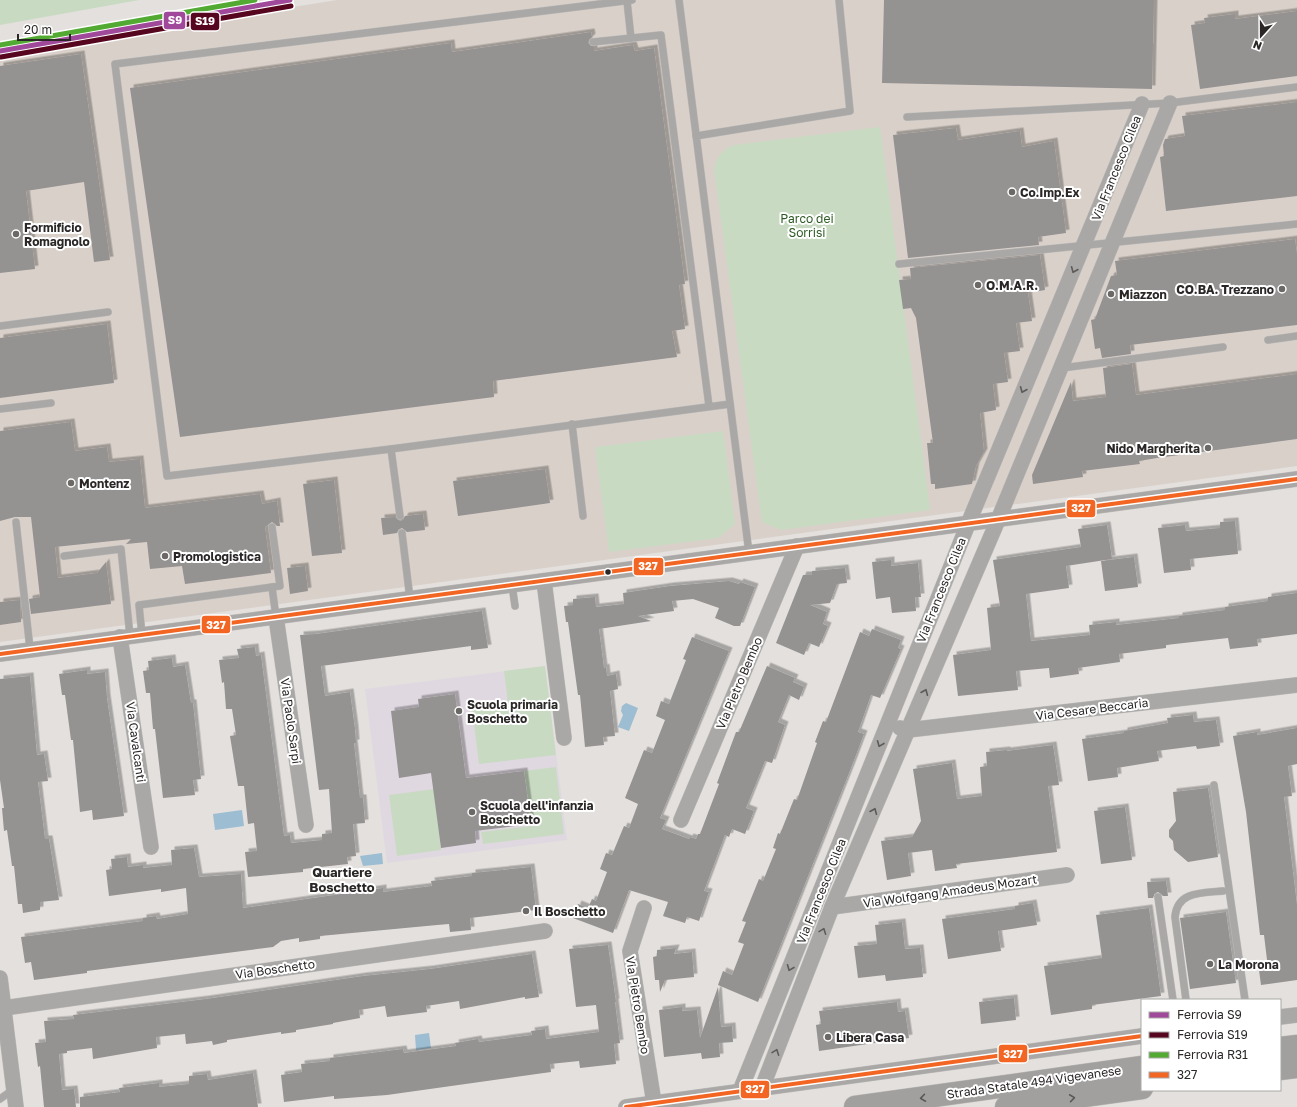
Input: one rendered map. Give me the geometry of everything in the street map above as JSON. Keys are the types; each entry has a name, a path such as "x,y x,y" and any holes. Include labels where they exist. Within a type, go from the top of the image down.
{"main road":[{"path":"1281,1048 1297,1046"},
{"name":"Strada Statale 494 Vigevanese","path":"855,1107 1141,1067"},
{"path":"1281,1070 1297,1067"},
{"name":"Strada Statale 494 Vigevanese","path":"1006,1107 1141,1088"}],"street":[{"name":"Via Francesco Cilea","path":"762,1088 832,907 998,520 1059,368 1170,103"},
{"name":"Via Francesco Cilea","path":"740,1091 968,524 1142,104"},
{"path":"0,654 1297,480"},
{"name":"Via Pietro Bembo","path":"682,820 797,546"},
{"path":"544,581 564,738"},
{"name":"Via Paolo Sarpi","path":"276,616 306,826"},
{"name":"Via Cavalcanti","path":"131,636 151,847"},
{"name":"Via Cesare Beccaria","path":"888,724 908,730 1297,685"},
{"name":"Via Wolfgang Amadeus Mozart","path":"832,907 1067,875"},
{"name":"Via Pietro Bembo","path":"644,908 630,951 654,1103"},
{"name":"Via Boschetto","path":"4,1008 545,930"},
{"path":"0,978 16,1107"},
{"path":"1281,1017 1297,1015"},
{"path":"626,1107 1141,1036"}],"lane":[{"path":"631,38 629,0 115,64 167,476 391,449 730,404"},
{"path":"679,0 749,553"},
{"path":"696,136 850,111 839,0"},
{"path":"593,42 661,35 709,406"},
{"path":"1170,103 1297,87"},
{"name":"Via Francesco Cilea","path":"1142,104 1170,103"},
{"path":"907,117 1142,104"},
{"path":"899,264 1297,224"},
{"path":"0,326 108,312"},
{"path":"1268,340 1297,336"},
{"path":"1059,368 1223,347"},
{"path":"0,409 51,403"},
{"path":"572,424 583,516"},
{"path":"391,449 400,516"},
{"path":"16,522 30,650"},
{"path":"131,636 139,605 280,586 272,527"},
{"path":"402,533 410,599"},
{"path":"64,556 121,549 131,636"},
{"path":"512,585 515,606"},
{"path":"272,587 276,616"},
{"path":"1214,785 1246,999"},
{"path":"1186,999 1175,917 1176,908 1182,900 1195,894 1223,891"},
{"path":"1158,897 1173,999"},
{"path":"0,1099 14,1089"}],"shaded area":[{"path":"337,0 1297,0 1297,466 0,642 0,58 116,35"},
{"path":"545,666 567,840 387,863 365,689"}],"green space":[{"path":"0,0 139,0 0,25"},
{"name":"Parco dei Sorrisi","path":"880,127 930,510 781,530 762,522 714,169 723,151 734,145"},
{"path":"723,431 735,524 718,538 609,552 595,447"},
{"path":"545,666 556,755 479,764 472,708 508,703 504,671"},
{"path":"556,767 564,834 483,844 481,832 531,826 524,771"},
{"path":"434,789 441,850 397,856 389,795"}],"water":[{"path":"626,703 638,708 629,731 618,727 623,715 621,711 622,706"},
{"path":"242,810 244,826 215,830 213,814"},
{"path":"382,853 383,864 363,866 360,856"},
{"path":"429,1033 431,1048 416,1050 415,1035"}],"building":[{"path":"884,0 1154,0 1152,89 882,83"},
{"path":"1297,11 1297,76 1200,89 1191,25 1205,23 1204,18 1235,14 1235,19"},
{"path":"591,32 592,37 588,43 594,47 594,51 633,45 635,51 654,48 685,284 679,285 685,329 672,331 677,357 493,381 494,397 180,437 130,88 451,43 452,52"},
{"path":"81,54 110,260 94,262 84,182 26,191 35,269 0,273 0,66"},
{"path":"1297,102 1297,196 1166,211 1160,157 1164,156 1163,145 1165,139 1185,136 1182,116"},
{"path":"956,128 958,140 1020,131 1022,147 1054,141 1066,233 1038,237 1039,245 908,258 893,135"},
{"path":"1295,239 1297,254 1297,325 1130,345 1131,354 1102,358 1100,348 1095,349 1091,320 1095,319 1111,276 1117,275 1115,261"},
{"path":"1040,255 1045,290 1028,293 1032,321 1016,323 1020,351 1004,353 1008,382 993,384 996,410 980,413 984,452 976,466 972,484 935,489 935,484 931,484 927,443 933,443 916,318 911,308 903,309 899,280 911,279 910,268"},
{"path":"107,324 114,383 0,398 0,338"},
{"path":"1132,364 1136,395 1297,374 1297,439 1139,461 1140,464 1082,471 1083,477 1033,484 1032,475 1071,382 1073,401 1106,397 1103,368"},
{"path":"71,422 75,451 107,447 109,462 140,459 145,508 260,494 262,504 277,501 280,526 277,526 272,522 265,527 271,573 185,584 182,566 150,569 147,542 126,544 131,539 55,547 58,578 97,573 106,562 111,604 31,614 29,599 40,597 31,517 15,517 0,521 0,431"},
{"path":"545,469 550,503 458,516 453,481"},
{"path":"334,480 342,553 312,556 303,484"},
{"path":"423,514 425,530 407,532 402,528 399,529 397,533 383,535 381,518 395,517 400,521 403,520 405,516"},
{"path":"1235,521 1238,554 1190,559 1191,570 1164,573 1158,528 1185,525 1186,531 1220,528 1220,522"},
{"path":"1107,525 1112,559 1066,566 1069,588 1026,594 1031,641 1090,635 1089,625 1116,622 1116,625 1179,618 1179,616 1225,610 1225,607 1268,601 1268,597 1297,593 1297,634 1257,639 1258,646 1230,649 1228,638 1166,645 1166,648 1119,654 1120,662 1078,668 1079,674 1050,678 1049,668 1016,671 1018,690 958,696 953,655 991,650 987,608 1000,606 993,560 1081,547 1078,529"},
{"path":"1134,557 1138,587 1105,591 1101,561"},
{"path":"891,560 891,566 918,563 921,597 915,597 916,611 892,613 890,597 876,599 872,562"},
{"path":"305,566 308,591 290,594 287,568"},
{"path":"845,568 847,583 837,584 830,603 810,605 827,612 823,624 828,626 819,647 809,643 804,655 776,643 803,575 812,575 812,571"},
{"path":"729,581 739,584 740,582 755,587 740,626 734,626 715,618 719,608 693,599 672,601 674,611 638,616 651,621 599,629 604,668 606,667 607,676 616,674 618,689 610,691 615,736 603,737 604,745 585,747 580,695 578,695 568,622 566,622 564,606 573,605 573,599 595,597 596,607 624,604 623,593 670,586"},
{"path":"20,600 21,622 0,625 0,602"},
{"path":"482,611 488,648 471,650 471,646 321,666 325,696 350,692 355,729 356,743 354,743 360,798 363,798 365,823 353,824 356,856 347,857 348,864 303,869 303,872 248,877 245,852 257,851 254,823 248,824 244,786 238,786 230,736 236,735 232,709 226,709 224,682 222,683 219,660 239,658 237,649 255,647 256,656 261,655 284,836 290,835 291,843 322,840 322,834 332,833 329,789 319,790 300,635"},
{"path":"872,629 901,640 898,648 901,649 880,698 871,695 858,732 864,734 758,1002 718,985 723,971 732,975 744,944 738,942 746,922 742,921 759,879 763,881 776,849 773,848 778,833 780,834 794,799 797,800 817,743 815,742 823,721 826,722 860,632 869,636"},
{"path":"692,637 729,651 660,818 666,820 662,829 689,839 690,837 696,839 698,834 700,834 719,784 717,783 736,732 739,732 767,666 795,678 793,682 804,687 799,700 789,695 778,722 785,725 772,763 765,761 746,808 754,811 745,834 732,829 729,837 725,835 704,891 709,892 699,921 687,917 685,923 663,916 668,902 629,890 613,933 573,918 578,904 588,908 592,899 596,901 607,872 600,869 606,853 612,855 624,826 629,828 638,804 625,798 644,750 652,753 665,720 656,716 661,701 669,704 686,660 683,659"},
{"path":"172,658 173,667 185,665 191,703 193,703 201,779 193,780 195,795 163,798 155,729 153,729 150,693 146,693 143,671 149,670 148,661"},
{"path":"87,670 87,674 105,672 107,698 124,816 93,820 92,810 80,812 73,740 71,740 65,695 62,695 59,674"},
{"path":"30,676 37,755 44,754 48,781 38,782 45,839 49,839 59,900 40,902 40,910 23,913 22,904 18,904 14,866 12,866 7,830 4,831 2,808 4,808 0,780 0,679"},
{"path":"455,694 466,778 524,771 531,824 475,831 476,843 441,848 431,773 399,778 391,711 419,707 418,699"},
{"path":"1193,715 1194,722 1216,720 1220,746 1197,749 1196,746 1157,751 1159,761 1117,768 1118,777 1088,781 1082,739 1124,733 1124,731 1168,723 1167,718"},
{"path":"1297,728 1297,764 1288,766 1292,796 1284,797 1297,905 1297,980 1261,985 1259,970 1268,968 1264,935 1260,935 1246,812 1233,736 1257,732 1257,735"},
{"path":"1053,745 1059,785 1048,786 1057,852 956,864 957,868 935,871 932,850 908,853 911,876 887,880 881,841 912,837 921,821 913,769 952,763 957,799 982,796 980,767 987,766 986,752"},
{"path":"1208,788 1218,857 1188,862 1174,850 1173,841 1169,837 1169,830 1176,821 1173,792"},
{"path":"1125,807 1132,860 1101,864 1094,811"},
{"path":"194,848 199,877 241,874 243,908 383,888 383,892 432,886 431,881 472,876 472,873 531,867 536,910 470,918 471,930 450,932 449,924 320,936 320,939 299,942 299,938 281,941 273,947 87,971 87,973 34,980 31,962 25,963 21,937 143,921 143,918 156,916 157,919 188,914 186,888 161,892 161,889 109,896 106,870 112,869 111,859 127,857 128,867 143,865 143,868 172,865 171,850"},
{"path":"1166,881 1168,896 1163,896 1158,892 1155,893 1153,898 1148,898 1147,882"},
{"path":"1033,903 1037,925 998,931 1001,951 948,959 942,919 1015,909 1015,906"},
{"path":"1149,908 1161,996 1092,1005 1092,1009 1051,1015 1044,966 1102,958 1096,915"},
{"name":"La Morona","path":"1226,912 1236,983 1190,989 1180,918"},
{"path":"902,922 905,949 920,948 923,977 886,981 885,975 858,978 854,946 877,944 875,925"},
{"path":"608,945 620,1043 614,1044 616,1064 580,1068 579,1061 550,1064 551,1072 387,1095 334,1099 334,1096 284,1102 281,1075 302,1072 301,1064 330,1061 330,1058 403,1049 404,1053 456,1046 455,1043 478,1039 479,1042 532,1035 531,1031 545,1029 546,1039 599,1032 596,1005 576,1007 569,949"},
{"path":"676,948 674,954 692,952 694,977 665,980 660,992 659,980 655,980 653,957 657,956 657,950"},
{"path":"532,954 539,997 525,999 525,997 460,1009 459,1001 426,1006 427,1012 387,1017 385,1006 359,1010 360,1018 296,1030 296,1032 281,1034 281,1032 227,1040 227,1042 213,1045 212,1041 186,1044 185,1034 156,1037 157,1048 93,1059 92,1048 67,1051 67,1053 59,1054 62,1090 74,1089 76,1107 44,1107 40,1066 38,1067 35,1043 46,1042 44,1021 74,1019 73,1015 206,999 363,976 430,969"},
{"path":"718,987 721,1027 732,1026 733,1042 719,1043 720,1057 702,1059 701,1053 664,1057 659,1010 682,1007 682,1011 697,1010 700,1038"},
{"path":"1014,998 1016,1020 981,1024 979,1002"},
{"path":"897,1002 898,1012 905,1011 909,1038 819,1051 816,1025 821,1024 819,1011"},
{"path":"253,1073 258,1107 80,1107 80,1097 120,1092 119,1088 159,1083 159,1087 189,1084 189,1076 207,1074 208,1080"}],"rail line":[{"name":"R31","path":"0,45 255,0"},
{"name":"S9","path":"0,51 290,0"},
{"name":"S19","path":"1,57 291,6"}],"transit line":[{"name":"327","path":"0,654 1297,479"},
{"name":"327","path":"626,1107 1141,1036"}],"place":[{"name":"Co.Imp.Ex","path":"1012,192"},
{"name":"Formificio Romagnolo","path":"16,234"},
{"name":"O.M.A.R.","path":"978,285"},
{"name":"CO.BA. Trezzano","path":"1282,289"},
{"name":"Miazzon","path":"1111,294"},
{"name":"Nido Margherita","path":"1208,448"},
{"name":"Montenz","path":"71,483"},
{"name":"Promologistica","path":"165,556"},
{"name":"Scuola primaria Boschetto","path":"459,711"},
{"name":"Scuola dell'infanzia Boschetto","path":"472,812"},
{"name":"Il Boschetto","path":"526,911"},
{"name":"La Morona","path":"1210,964"},
{"name":"Libera Casa","path":"828,1037"}],"district":[{"name":"Quartiere Boschetto","path":"342,880"}]}
